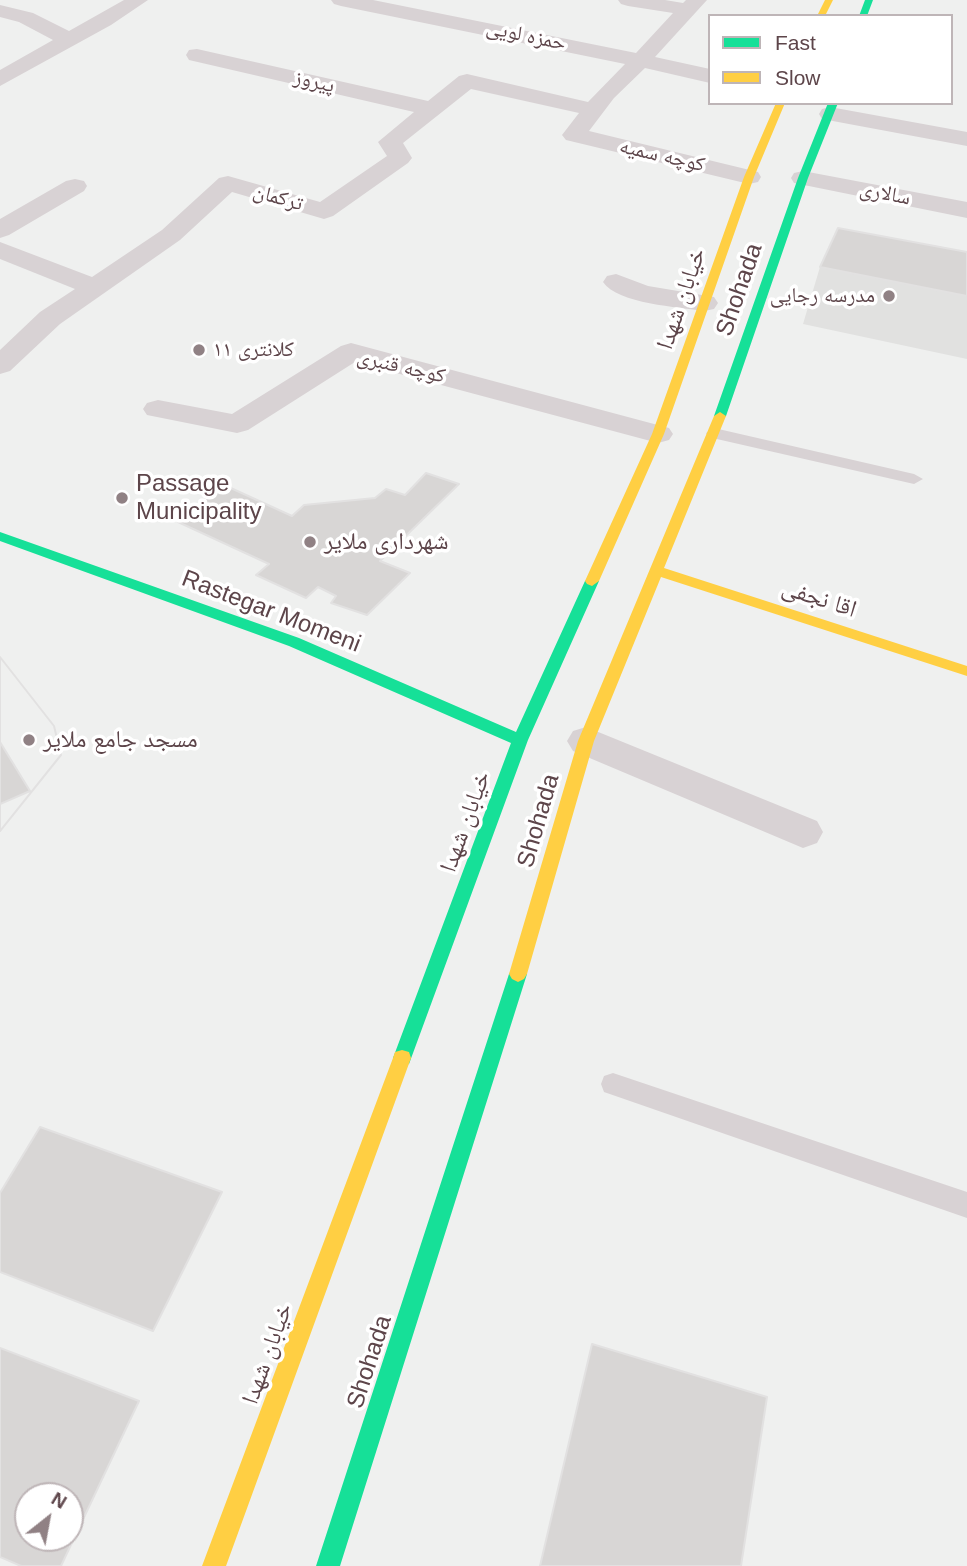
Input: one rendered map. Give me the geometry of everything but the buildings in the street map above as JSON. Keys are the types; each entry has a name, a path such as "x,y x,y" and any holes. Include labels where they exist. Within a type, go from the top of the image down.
{"main road":[{"name":"خیابان شهدا","path":"214,1566 520,740 658,434 749,177 780,105"},
{"name":"Shohada","path":"328,1566 497,1045 586,741 714,433 803,178 831,109"},
{"name":"Rastegar Momeni","path":"0,537 294,642 520,740"},
{"name":"اقا نجفی","path":"657,571 967,671"}],"street":[{"path":"0,79 138,0"},
{"name":"حمزه لویی","path":"341,0 529,36 708,76"},
{"path":"628,0 693,5"},
{"path":"467,81 593,110 693,5"},
{"path":"0,11 26,17 68,38"},
{"path":"508,51 529,36"},
{"name":"پیروز","path":"197,55 432,109"},
{"name":"ترکمان","path":"0,365 50,318 171,235 228,183 324,211 400,158 390,142 488,66"},
{"path":"831,109 967,139"},
{"name":"کوچه سمیه","path":"593,110 574,135 749,177"},
{"name":"سالاری","path":"803,178 967,210"},
{"path":"0,230 75,186"},
{"path":"0,250 94,287"},
{"path":"617,282 642,293 704,303"},
{"name":"کوچه قنبری","path":"158,409 237,424 351,352 658,434"},
{"path":"586,741 803,832"}],"lane":[{"path":"714,433 914,480"},
{"path":"613,1084 967,1205"}],"shaded area":[{"name":"مدرسه رجایی","path":"838,228 967,252 967,359 803,324 820,267"}],"traffic: fast":[{"path":"864,14 869,0"},
{"path":"720,416 803,178 832,105"},
{"path":"0,536 294,642 520,740"},
{"path":"402,1058 520,740 592,581"},
{"path":"328,1566 518,974"}],"traffic: slow":[{"path":"822,14 829,0"},
{"path":"592,581 658,434 749,177 780,105"},
{"path":"518,974 586,741 720,416"},
{"path":"657,571 967,671"},
{"path":"214,1566 402,1058"}],"place":[{"name":"مدرسه رجایی","path":"889,296"},
{"name":"کلانتری ۱۱","path":"199,350"},
{"name":"Passage Municipality","path":"122,498"},
{"name":"شهرداری ملایر","path":"310,542"},
{"name":"مسجد جامع ملایر","path":"29,740"}]}
